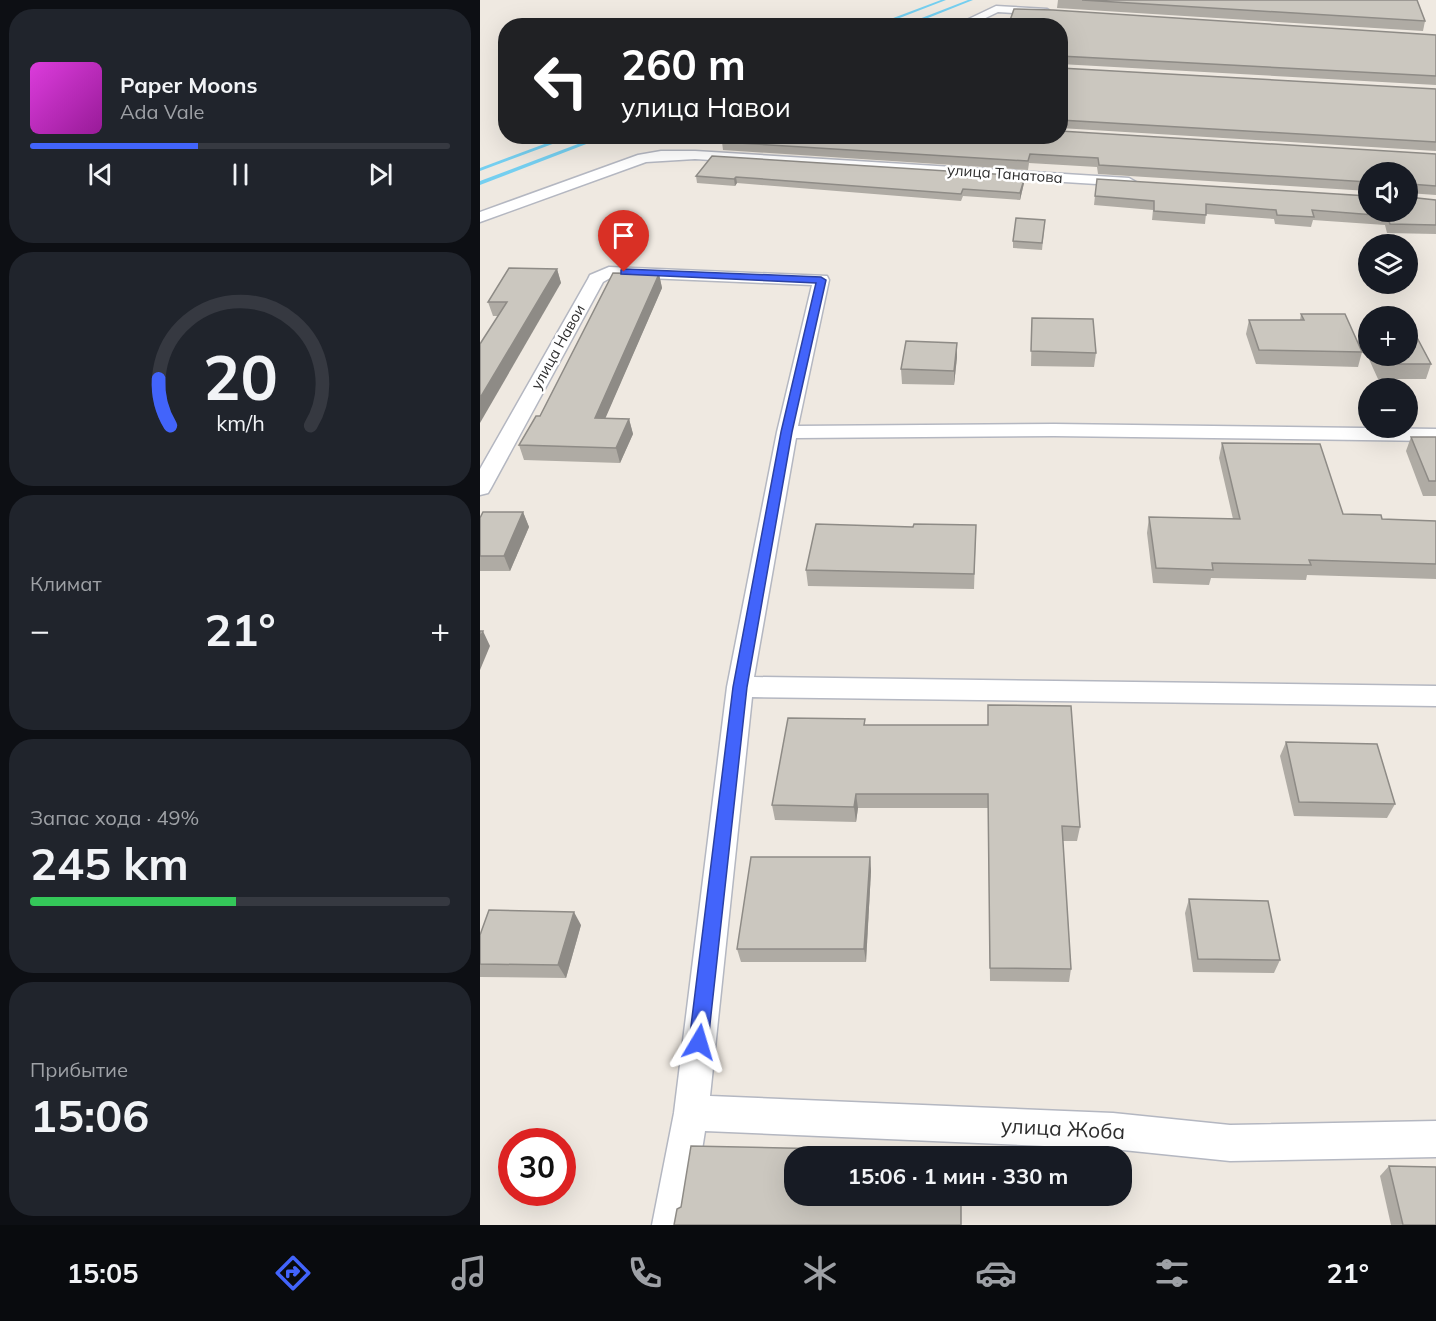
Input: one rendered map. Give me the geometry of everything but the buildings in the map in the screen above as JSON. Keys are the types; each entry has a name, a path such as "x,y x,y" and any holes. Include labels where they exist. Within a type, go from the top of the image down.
{"street":[{"path":"976,18 996,9 1055,13"},
{"path":"695,154 705,144"},
{"name":"улица Танатова","path":"480,217 643,158 695,154 1138,183"},
{"name":"улица Навои","path":"480,488 596,279 609,272 821,280 787,432"},
{"path":"671,1225 690,1113 740,687 787,432 1054,430 1436,435"},
{"path":"740,687 1436,696"},
{"name":"улица Жоба","path":"690,1113 1113,1131 1230,1143 1436,1139"}],"waterway":[{"path":"896,18 944,0"},
{"path":"924,18 971,0"},
{"path":"480,170 550,144"},
{"path":"480,183 584,144"}],"route":[{"path":"624,272 821,280 787,432 740,687 699,1042"}]}
